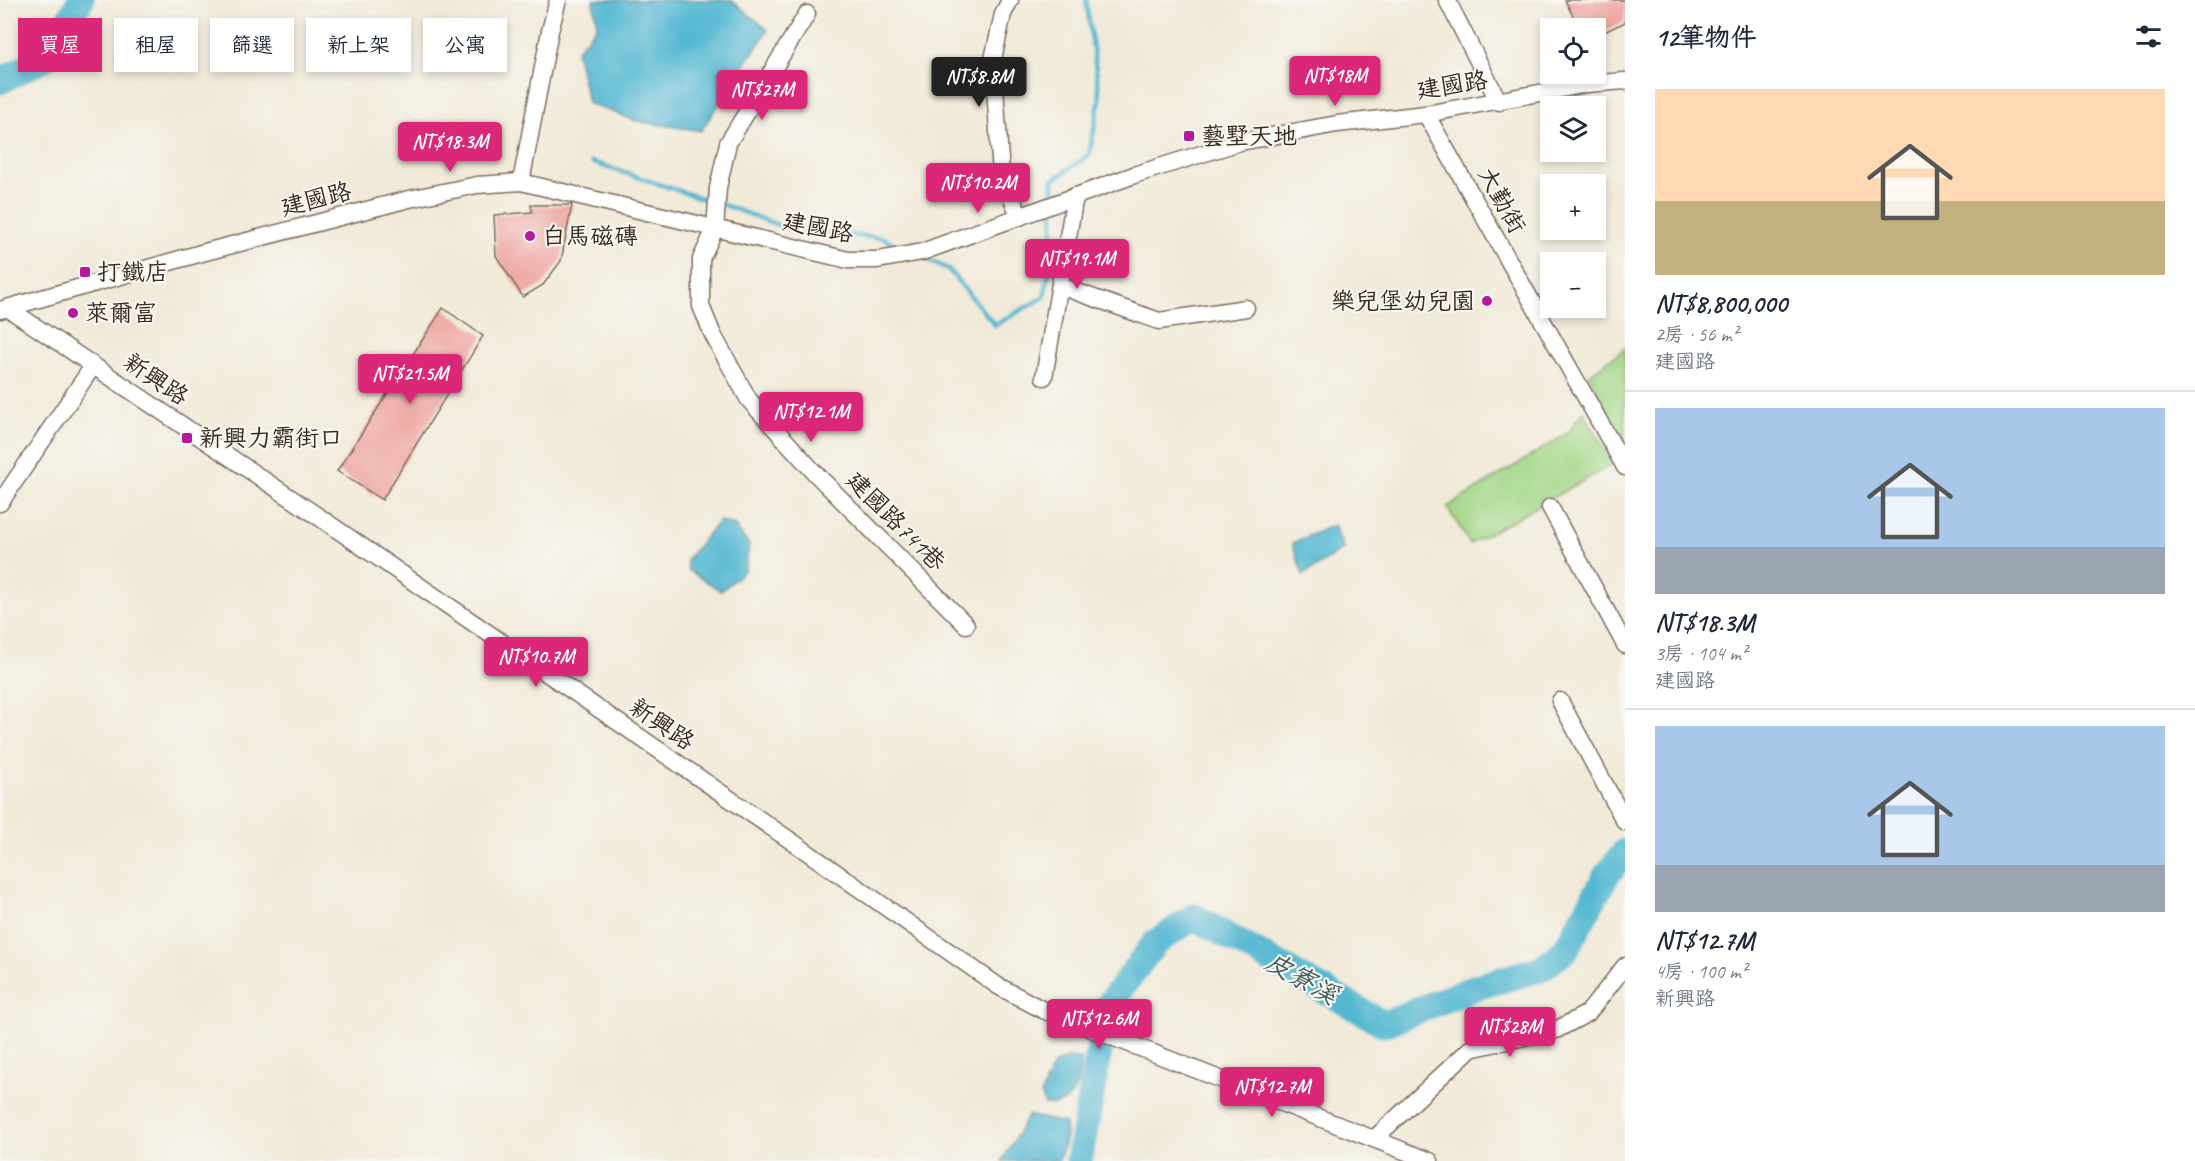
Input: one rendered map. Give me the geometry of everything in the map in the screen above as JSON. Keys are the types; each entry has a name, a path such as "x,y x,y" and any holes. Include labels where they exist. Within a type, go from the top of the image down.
{"street":[{"path":"521,182 558,0"},
{"path":"1010,0 1003,14 993,59 1001,174 1020,217"},
{"path":"1447,0 1499,102"},
{"path":"716,229 718,188 728,143 807,14"},
{"name":"建國路","path":"4,310 195,255 409,199 477,185 521,182 848,260 878,261 914,254 1184,158 1240,142 1337,124 1426,114 1499,102 1587,84 1625,81"},
{"name":"大勤街","path":"1426,114 1624,466"},
{"path":"1044,378 1076,196"},
{"name":"建國路741巷","path":"716,229 701,259 701,306 713,335 749,400 814,472 966,624"},
{"path":"1060,286 1159,321 1246,308"},
{"name":"新興路","path":"4,310 93,366 319,518 797,845 998,986 1043,1010 1374,1139"},
{"path":"0,503 93,366"},
{"path":"1550,507 1625,645"},
{"path":"1560,701 1625,822"},
{"path":"1430,1161 1374,1139 1470,1049 1556,1030 1588,1013 1625,966"}],"green space":[{"path":"1625,348 1625,444 1589,375"},
{"path":"1583,411 1613,464 1470,544 1447,507 1568,433"}],"water":[{"path":"593,0 731,0 768,30 701,131 636,121 588,103 576,51 597,26"},
{"path":"719,521 734,525 749,545 745,570 721,591 688,570 687,559"},
{"path":"1334,525 1344,549 1303,575 1292,543"},
{"path":"1066,1058 1081,1058 1074,1092 1063,1103 1045,1105 1041,1094 1053,1065"},
{"path":"1028,1115 1065,1123 1066,1137 1059,1161 1002,1161"}],"building":[{"path":"1565,0 1625,0 1625,22 1606,31 1606,18 1574,18"},
{"name":"白馬磁磚","path":"531,205 572,205 561,261 543,285 523,297 496,256 494,215 532,212"},
{"path":"443,308 483,336 382,500 337,471"}],"waterway":[{"path":"0,81 45,58 81,0"},
{"path":"1053,200 1053,180 1089,155 1100,98 1086,0"},
{"path":"592,162 713,202"},
{"path":"721,204 789,229 883,238 906,250"},
{"path":"922,257 948,269 995,325 1044,297 1053,253 1053,209"},
{"name":"皮寮溪","path":"1079,1161 1107,1007 1155,943 1194,917 1384,1024 1476,987 1540,969 1565,951 1606,876 1625,852"}],"place":[{"name":"藝墅天地","path":"1189,136"},
{"name":"白馬磁磚","path":"530,236"},
{"name":"打鐵店","path":"85,272"},
{"name":"樂兒堡幼兒園","path":"1487,301"},
{"name":"萊爾富","path":"73,313"},
{"name":"新興力霸街口","path":"187,438"}]}
